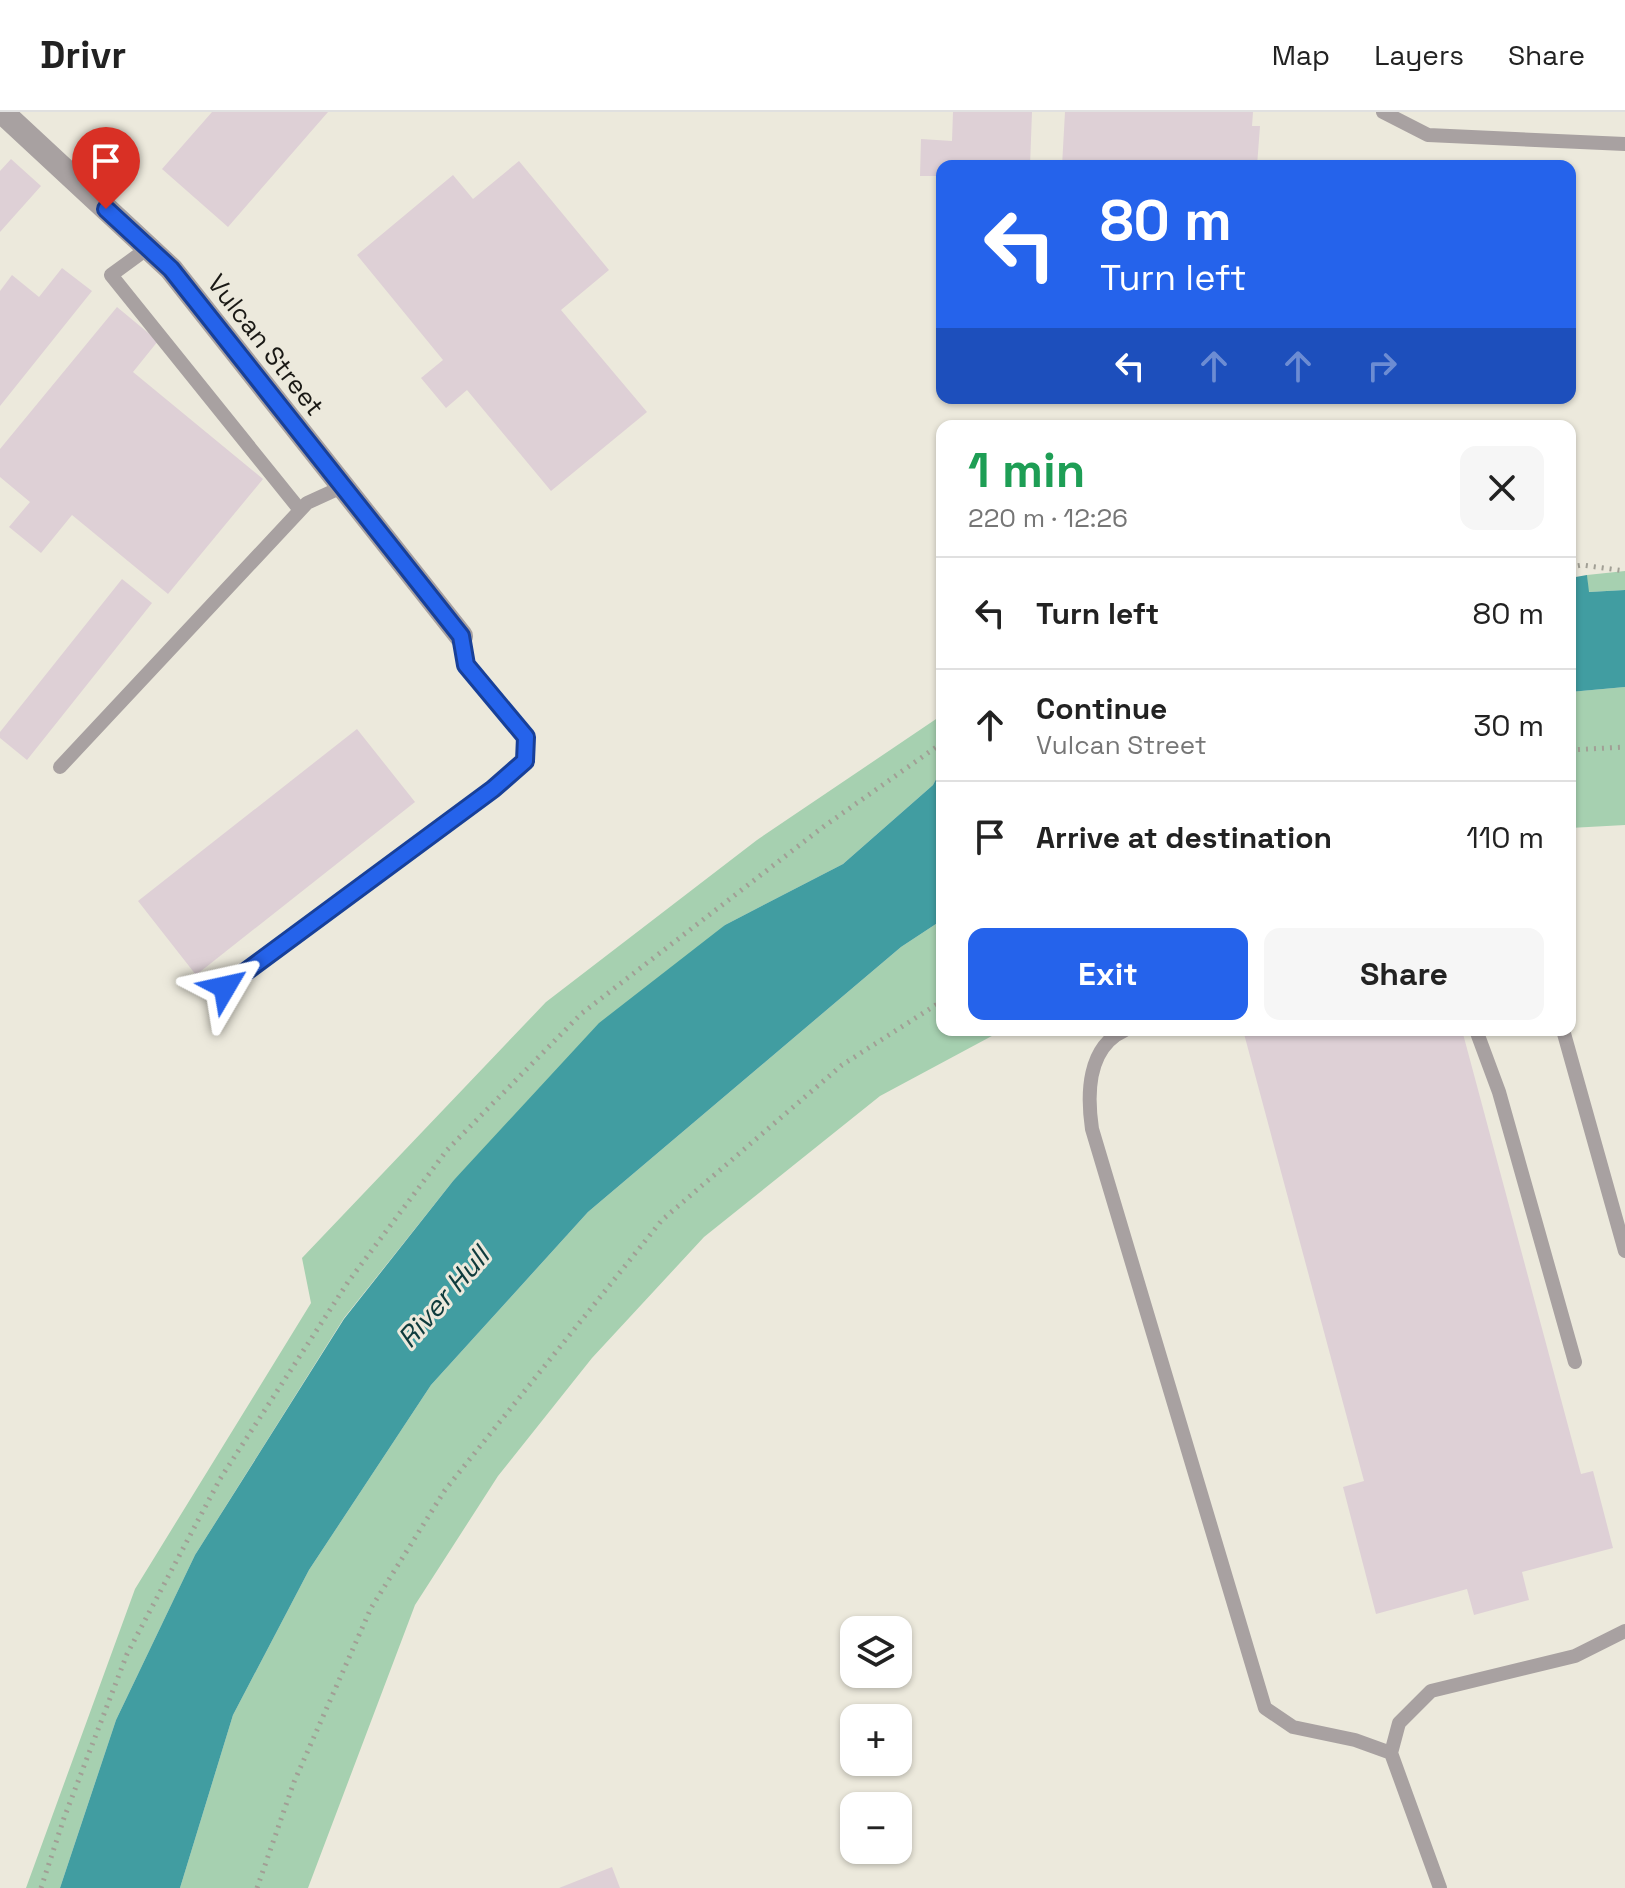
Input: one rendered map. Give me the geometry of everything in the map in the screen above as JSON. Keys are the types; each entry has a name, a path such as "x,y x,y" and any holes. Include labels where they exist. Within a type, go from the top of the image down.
{"street":[{"name":"Vulcan Street","path":"2,112 171,269 461,636"}],"lane":[{"path":"1383,112 1428,135 1625,144"},
{"path":"148,248 111,275 300,510"},
{"path":"60,767 307,503 342,487"},
{"path":"225,987 493,789 525,761 526,737 466,665 461,636"},
{"path":"1115,1036 1093,1064 1088,1097 1092,1129 1265,1708 1293,1727 1355,1740 1391,1753"},
{"path":"1478,1036 1499,1092 1575,1362"},
{"path":"1565,1036 1625,1251"},
{"path":"1440,1888 1391,1753 1399,1723 1431,1691 1575,1656 1625,1631"}],"path":[{"path":"1576,566 1625,571"},
{"path":"41,1888 64,1818 127,1654 220,1479 348,1282 447,1150 581,1014 823,827 936,747"},
{"path":"1576,750 1625,747"},
{"path":"257,1888 294,1782 371,1608 445,1490 662,1220 842,1065 936,1005"}],"green space":[{"path":"1625,571 1625,590 1588,592 1587,575"},
{"path":"1625,687 1625,825 1576,828 1576,691"},
{"path":"936,719 936,779 933,785 843,864 725,925 453,1181 344,1318 195,1555 116,1720 60,1888 26,1888 135,1589 311,1303 302,1258 546,1002 757,840"},
{"path":"936,924 936,1036 992,1036 880,1096 704,1237 592,1358 498,1476 415,1605 308,1888 180,1888 233,1715 309,1570 431,1385 588,1212 901,947"}],"water":[{"path":"1587,575 1589,592 1625,590 1625,687 1576,691 1576,577"},
{"name":"River Hull","path":"936,779 936,924 901,947 588,1212 431,1385 309,1570 233,1715 180,1888 60,1888 116,1720 195,1555 344,1319 453,1181 599,1023 725,925 843,864"}],"building":[{"path":"212,112 328,112 228,227 162,169"},
{"path":"953,112 1032,112 1030,160 936,160 936,176 920,176 921,139 952,141"},
{"path":"1065,112 1253,112 1252,126 1260,126 1257,160 1062,160"},
{"path":"11,159 41,186 0,232 0,171"},
{"path":"519,161 609,270 561,310 647,412 551,491 467,390 446,408 421,378 443,360 357,255 453,175 473,199"},
{"path":"62,268 92,291 0,406 0,291 12,275 39,297"},
{"path":"117,307 158,341 133,372 263,479 168,594 72,515 41,553 9,527 30,502 0,477 0,449"},
{"path":"122,579 152,603 27,760 0,738 0,732"},
{"path":"357,729 415,802 196,975 138,901"},
{"path":"1245,1036 1464,1036 1581,1474 1593,1471 1613,1548 1522,1572 1529,1600 1474,1615 1467,1589 1376,1614 1343,1487 1364,1481"},
{"path":"612,1867 620,1888 559,1888"}],"route":[{"path":"106,209 171,269 461,636 466,665 526,737 525,761 493,789 225,987"}]}
